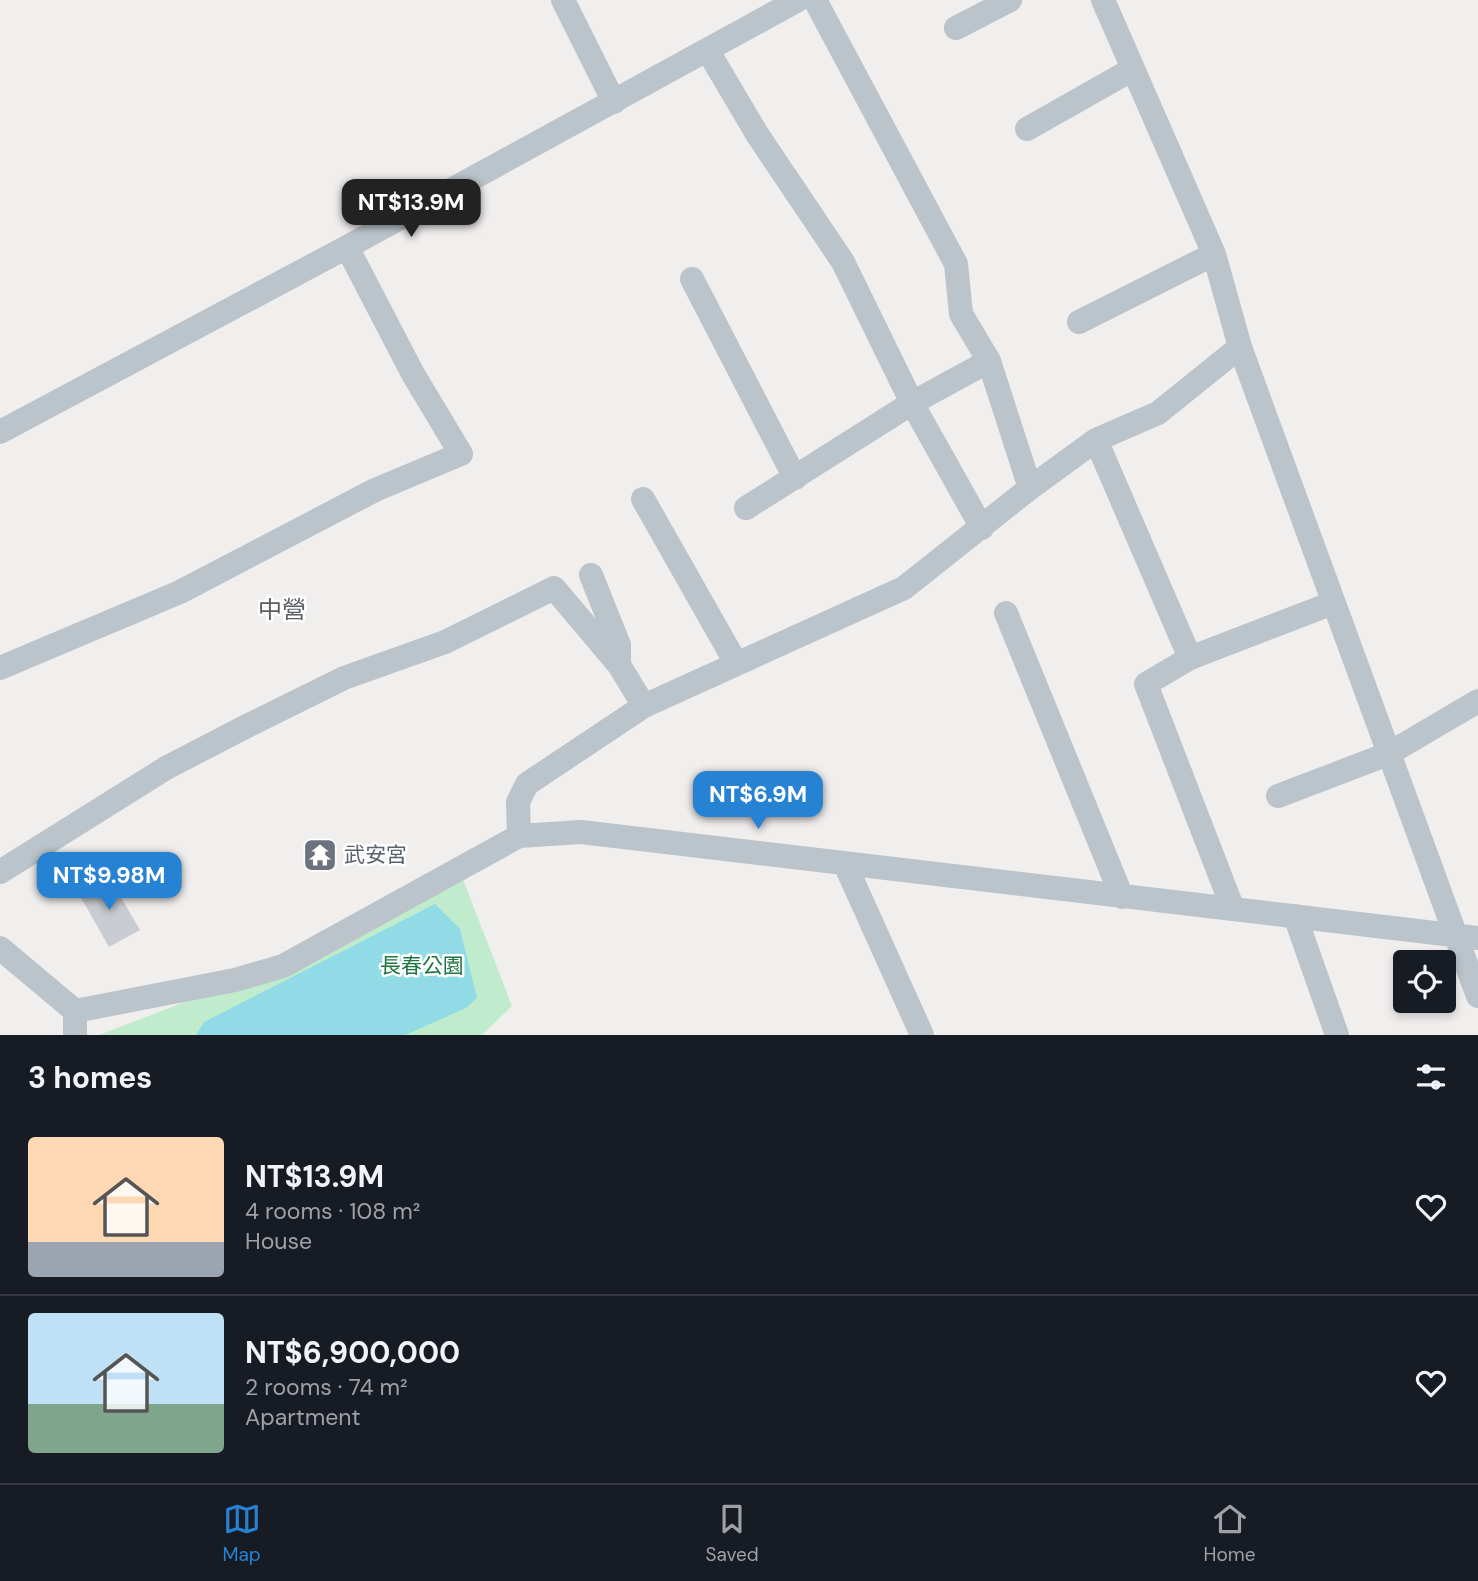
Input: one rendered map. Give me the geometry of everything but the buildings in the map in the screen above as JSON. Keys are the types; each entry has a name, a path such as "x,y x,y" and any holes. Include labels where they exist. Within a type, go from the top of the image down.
{"street":[{"path":"563,0 614,102"},
{"path":"956,28 1010,0"},
{"path":"1103,0 1214,254 1240,347 1388,754 1466,937 1478,996"},
{"path":"0,432 799,1 956,264 961,314 989,360 1030,488"},
{"path":"708,51 757,134 843,262 912,403 982,528"},
{"path":"1027,130 1133,69"},
{"path":"0,668 180,592 374,490 461,454 412,374 347,247"},
{"path":"1079,322 1214,254"},
{"path":"692,279 795,478"},
{"path":"519,836 518,802 527,783 645,706 904,588 1030,488 1097,440 1158,413 1240,347"},
{"path":"746,508 912,403 989,360"},
{"path":"1097,440 1190,658"},
{"path":"643,499 736,663"},
{"path":"591,575 619,645 619,665"},
{"path":"0,872 166,768 248,725 344,678 445,642 554,588 619,665 645,706"},
{"path":"1233,909 1146,684 1190,658 1333,603"},
{"path":"1006,613 1122,897"},
{"path":"1278,796 1388,754 1478,701"},
{"path":"0,948 75,1023 283,966 519,836 581,832 1466,937"},
{"path":"845,864 922,1035"},
{"path":"1295,916 1337,1035"}],"green space":[{"name":"長春公園","path":"457,864 512,1006 482,1035 99,1035 294,960"}],"water":[{"name":"長春公園","path":"435,904 460,929 477,998 466,1008 405,1035 196,1035 204,1022"}],"place":[{"name":"武安宮","path":"320,855"}],"district":[{"name":"中營","path":"282,609"}]}
